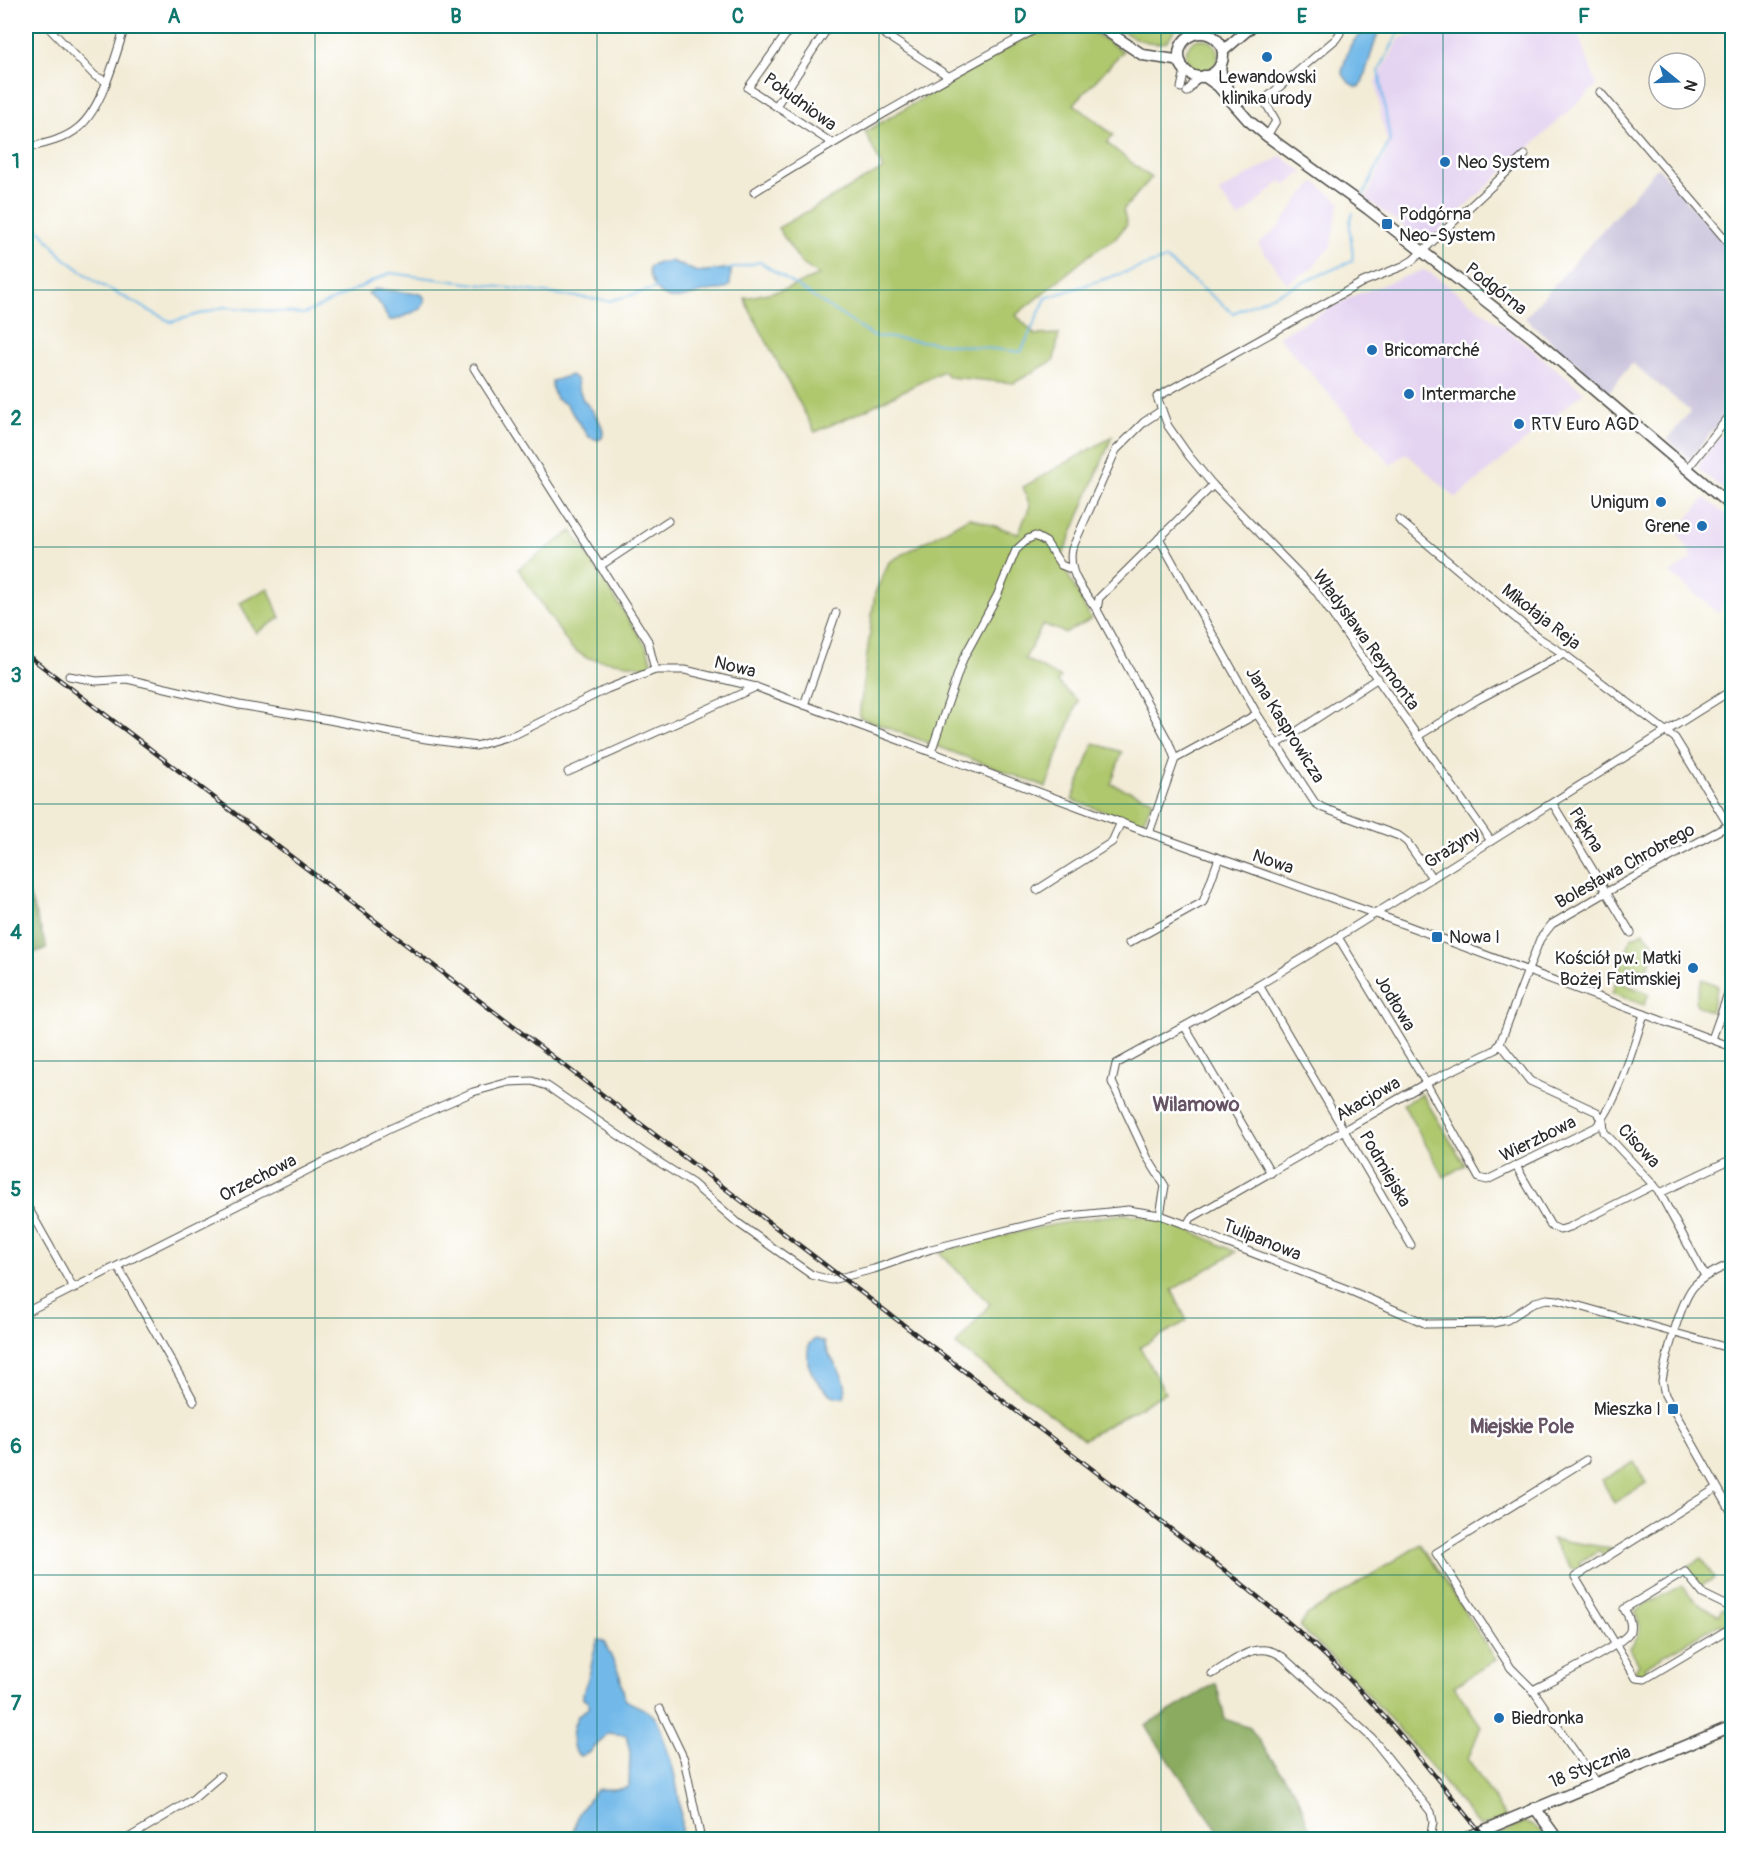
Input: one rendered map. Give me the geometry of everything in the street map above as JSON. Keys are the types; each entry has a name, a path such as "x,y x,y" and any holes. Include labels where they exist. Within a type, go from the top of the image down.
{"main road":[{"path":"1100,26 1143,55 1175,60 1201,76 1214,73 1220,65 1223,51 1252,26"},
{"path":"1183,66 1179,55 1181,46 1192,30 1200,33 1229,35 1252,26"},
{"path":"1209,33 1223,51"},
{"path":"1121,40 1157,51 1174,50 1181,46"},
{"name":"Podgórna","path":"1220,65 1221,74 1235,103"},
{"name":"Podgórna","path":"1201,76 1218,86 1248,120 1267,136 1309,165 1533,338 1732,507"},
{"name":"18 Stycznia","path":"1461,1839 1732,1726"},
{"path":"1535,1808 1558,1839"}],"street":[{"path":"47,26 95,76 106,81"},
{"path":"26,148 60,138 78,128 90,114 106,81 125,26"},
{"name":"Południowa","path":"792,26 748,88 832,143"},
{"path":"776,106 829,26"},
{"path":"872,26 948,76"},
{"name":"Południowa","path":"754,192 832,143 948,76 1042,26"},
{"path":"1267,136 1276,121 1264,100 1336,39 1340,33 1340,26"},
{"path":"1183,66 1184,90 1201,76"},
{"path":"1600,92 1732,247"},
{"path":"1175,759 1096,610 1071,570 1072,549 1116,450 1144,422 1162,410 1157,397 1363,282 1403,266 1525,155"},
{"path":"69,676 97,681 127,679 239,705 476,746 516,734 607,689 655,670 648,641 474,368"},
{"name":"Władysława Reymonta","path":"1162,410 1173,433 1213,485 1315,590 1491,841"},
{"path":"1687,469 1732,413"},
{"path":"1096,610 1099,598 1213,485"},
{"name":"Mikołaja Reja","path":"1399,520 1539,638 1564,654 1675,738 1731,828"},
{"path":"600,566 668,521"},
{"path":"931,752 963,659 997,596 1016,550 1035,536 1046,542 1061,565 1071,570"},
{"name":"Jana Kasprowicza","path":"1159,538 1257,714 1315,803 1398,836 1407,842 1431,878"},
{"path":"804,705 836,613"},
{"path":"1418,736 1477,700 1564,654"},
{"name":"Nowa","path":"655,670 685,670 756,687 1732,1047"},
{"path":"1276,745 1378,678"},
{"path":"568,772 756,687"},
{"name":"Grażyny","path":"1160,1215 1165,1186 1147,1157 1112,1083 1116,1064 1259,985 1338,938 1732,690"},
{"path":"1149,833 1175,759 1257,714"},
{"name":"Piękna","path":"1553,804 1631,933"},
{"path":"1037,890 1112,842 1121,822"},
{"name":"Bolesława Chrobrego","path":"1528,971 1540,939 1552,924 1607,892 1731,828"},
{"path":"1129,943 1203,902 1219,858"},
{"name":"Jodłowa","path":"1338,938 1426,1083"},
{"path":"1500,1043 1528,971"},
{"path":"1712,1039 1732,983"},
{"name":"Podmiejska","path":"1259,985 1411,1245"},
{"name":"Wierzbowa","path":"1426,1083 1479,1178 1487,1180 1596,1127 1603,1120 1612,1102 1644,1014"},
{"path":"1185,1027 1271,1173"},
{"name":"Akacjowa","path":"1187,1225 1191,1218 1426,1083 1495,1050 1500,1043"},
{"name":"Cisowa","path":"1500,1043 1530,1081 1597,1112 1603,1120 1604,1132 1660,1193 1705,1276"},
{"name":"Orzechowa","path":"26,1312 387,1130 473,1092 509,1082 532,1081 547,1086 692,1183 738,1223 812,1275 831,1280"},
{"path":"1660,1193 1732,1159"},
{"path":"1516,1166 1551,1226 1560,1230 1654,1185"},
{"path":"26,1204 74,1289"},
{"name":"Tulipanowa","path":"831,1280 874,1269 931,1249 1060,1217 1128,1210 1160,1215 1187,1225 1427,1324 1493,1323 1507,1320 1535,1302 1547,1299 1675,1332"},
{"path":"1732,1263 1705,1276 1695,1284 1685,1298 1663,1375 1662,1388 1732,1513"},
{"path":"118,1267 194,1401"},
{"path":"1675,1332 1732,1349"},
{"path":"1586,1460 1436,1553 1511,1668 1533,1690 1596,1783"},
{"path":"1717,1488 1575,1577 1636,1678 1645,1679 1732,1627"},
{"path":"1533,1690 1606,1651 1627,1637 1630,1631 1624,1609 1685,1572 1703,1594 1732,1608"},
{"path":"1212,1674 1257,1648 1273,1649 1372,1738 1431,1812 1430,1839"},
{"path":"660,1709 684,1759 701,1839"},
{"path":"125,1839 193,1800 220,1776"}],"shaded area":[{"path":"1466,26 1486,30 1490,26 1575,26 1597,85 1426,243 1366,199 1389,147 1382,123 1376,82 1400,38"},
{"path":"1281,156 1303,172 1286,185 1281,181 1239,219 1219,192"},
{"path":"1658,167 1732,253 1732,406 1690,459 1667,440 1690,411 1632,363 1609,392 1525,318"},
{"path":"1315,182 1341,203 1338,207 1331,246 1311,269 1287,283 1258,244 1279,227 1302,195"},
{"path":"1423,270 1432,274 1521,340 1584,392 1456,498 1406,453 1391,465 1278,336 1355,295"},
{"path":"1732,422 1732,497 1697,468"},
{"path":"1705,498 1732,520 1732,595 1718,613 1670,573 1693,558 1677,531"}],"green space":[{"path":"1045,26 1083,26 1123,51 1074,104 1113,135 1107,143 1151,178 1123,210 1127,224 1116,238 1092,253 1016,315 1035,335 1059,334 1054,360 1014,383 949,377 943,371 815,432 745,298 786,289 819,275 801,263 778,228 883,169 865,132"},
{"path":"1114,26 1178,26 1166,42 1152,43 1139,40"},
{"path":"1202,39 1213,44 1218,55 1213,66 1202,71 1191,66 1186,55 1191,44"},
{"path":"1112,437 1062,557 1064,567 1091,619 1065,633 1043,624 1025,659 1061,678 1057,682 1078,701 1046,787 859,717 875,593 889,562 969,517 1018,534 1030,506 1023,487"},
{"path":"572,531 646,646 652,662 648,667 587,658 571,648 518,569"},
{"path":"268,588 280,618 256,633 240,603"},
{"path":"1094,743 1122,752 1111,784 1153,800 1143,821 1134,822 1072,800"},
{"path":"26,886 47,948 26,956"},
{"path":"1644,932 1653,943 1651,950 1654,952 1646,971 1628,965 1622,983 1649,994 1644,1005 1612,993 1631,938"},
{"path":"1702,979 1718,986 1710,1012 1697,1005 1695,1001"},
{"path":"1422,1094 1465,1165 1444,1177 1403,1104"},
{"path":"1123,1214 1164,1218 1236,1252 1172,1290 1187,1321 1140,1347 1165,1393 1084,1439 956,1345 990,1304 939,1252 1053,1225"},
{"path":"1634,1462 1646,1483 1614,1503 1602,1480"},
{"path":"1551,1539 1611,1548 1611,1550 1603,1555 1599,1550 1579,1562 1582,1568 1571,1569"},
{"path":"1421,1544 1496,1660 1454,1686 1481,1726 1468,1759 1506,1818 1480,1827 1360,1685 1300,1627 1307,1615"},
{"path":"1702,1558 1714,1578 1700,1587 1687,1567"},
{"path":"1682,1585 1694,1599 1708,1609 1719,1615 1723,1608 1728,1611 1730,1621 1724,1628 1720,1623 1644,1667 1647,1673 1640,1675 1635,1669 1639,1664 1630,1648 1639,1630 1634,1611"},
{"path":"1216,1683 1225,1719 1250,1728 1298,1796 1310,1830 1318,1839 1224,1839 1145,1726"},
{"path":"1525,1822 1537,1828 1546,1839 1504,1839 1500,1834"}],"water":[{"path":"1373,29 1377,31 1377,36 1359,87 1349,82 1342,72 1354,40"},
{"path":"671,261 697,272 725,269 731,271 730,285 723,289 679,298 665,296 654,285 649,274 649,267"},
{"path":"375,289 421,294 425,301 421,309 390,320 381,305 368,293"},
{"path":"571,375 577,380 583,399 601,424 603,434 598,440 589,437 566,404 556,399 552,381"},
{"path":"815,1339 824,1342 842,1376 846,1390 844,1397 832,1395 827,1391 810,1369 809,1344"},
{"path":"598,1640 604,1641 620,1676 625,1699 650,1712 660,1726 678,1789 681,1839 571,1839 579,1813 596,1790 622,1789 629,1785 630,1752 626,1735 608,1733 589,1753 580,1756 574,1748 573,1731 576,1720 590,1707 583,1699 583,1692"}],"waterway":[{"path":"1363,196 1390,140 1379,71 1402,26"},
{"path":"726,270 760,262 873,336 1021,352 1046,298 1166,259 1233,313 1352,261 1350,225 1353,213"},
{"path":"26,214 63,257 96,282 171,322 224,307 304,314 390,273 609,301 657,288"}],"railway":[{"path":"26,654 1236,1579 1306,1638 1365,1695 1487,1840"}],"place":[{"name":"Lewandowski klinika urody","path":"1267,57"},
{"name":"Neo System","path":"1445,162"},
{"name":"Podgórna Neo-System","path":"1387,224"},
{"name":"Bricomarché","path":"1372,350"},
{"name":"Intermarche","path":"1409,394"},
{"name":"RTV Euro AGD","path":"1519,424"},
{"name":"Unigum","path":"1661,502"},
{"name":"Grene","path":"1702,526"},
{"name":"Nowa I","path":"1437,937"},
{"name":"Kościół pw. Matki Bożej Fatimskiej","path":"1693,968"},
{"name":"Mieszka I","path":"1673,1409"},
{"name":"Biedronka","path":"1499,1718"}],"district":[{"name":"Wilamowo","path":"1196,1104"},
{"name":"Miejskie Pole","path":"1522,1426"}]}
